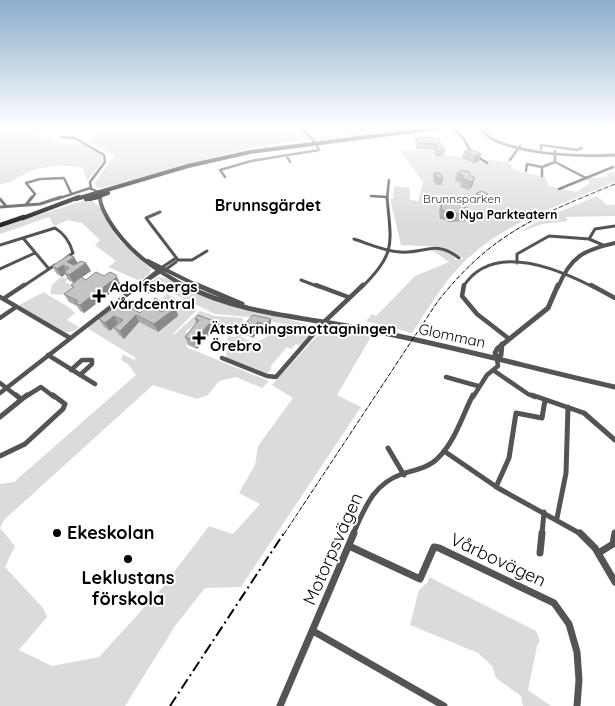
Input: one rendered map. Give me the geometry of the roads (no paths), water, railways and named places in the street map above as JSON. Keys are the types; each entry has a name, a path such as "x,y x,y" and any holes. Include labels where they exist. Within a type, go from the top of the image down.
{"main road":[{"path":"0,225 161,174 210,161"}],"street":[{"path":"96,195 90,188 90,182 105,161"},
{"path":"225,177 220,173 220,170 251,161"},
{"path":"526,171 527,164 542,167 555,162 586,178"},
{"path":"542,167 542,176"},
{"path":"559,188 613,167"},
{"path":"26,205 35,194 26,183 30,181 43,178 64,178 71,193"},
{"path":"222,358 267,376 276,377 348,297 380,269 391,250 387,197 388,180"},
{"path":"0,207 5,204 26,205 45,203 90,188"},
{"name":"Glomman","path":"96,195 115,230 141,256 199,293 254,308 420,342 615,387"},
{"path":"371,196 387,197"},
{"path":"0,198 5,204"},
{"path":"160,212 146,218 178,259"},
{"path":"589,239 590,233 595,228 615,226"},
{"path":"0,245 55,228 68,238 72,254 2,298 70,338"},
{"path":"517,263 517,254 544,237 589,239 604,245"},
{"path":"23,238 49,269"},
{"path":"354,239 404,252 435,246 447,250 459,258"},
{"path":"497,359 501,355 502,344 508,338 548,308 564,272 577,256 604,245 615,243"},
{"path":"0,393 161,270 178,259 192,260 207,251"},
{"path":"0,269 35,253"},
{"path":"508,338 477,314 464,300 461,292 470,278 482,267 498,262 517,263 564,272 615,298"},
{"path":"301,280 348,297"},
{"path":"0,318 16,307"},
{"path":"48,356 95,384"},
{"name":"Motorpsvägen","path":"280,706 349,546 375,491 388,481 431,464 444,451 478,386 487,374 498,366 497,359"},
{"path":"71,370 82,360 92,360 92,364 80,375"},
{"path":"493,370 528,394 568,407 591,418 615,440"},
{"path":"446,377 478,386"},
{"path":"0,383 21,399"},
{"path":"0,417 21,399 41,387 65,404 66,407 25,442 6,455 0,456"},
{"path":"496,487 509,458 516,413 542,418 545,400"},
{"path":"557,518 566,472 568,407"},
{"path":"388,448 404,475"},
{"path":"444,451 496,487 579,530 600,552 615,582"},
{"path":"540,553 544,512"},
{"path":"600,552 613,544 615,533"},
{"name":"Vårbovägen","path":"349,546 420,579 434,547 439,548 554,603 561,609 573,640 579,678 577,706"},
{"path":"313,631 444,706"}],"railway":[{"path":"284,534 438,301 458,278 477,259 518,229 562,206 615,184"},
{"path":"170,706 284,533"}],"place":[{"name":"Nya Parkteatern","path":"450,215"},
{"name":"Adolfsbergs vårdcentral","path":"99,296"},
{"name":"Ätstörningsmottagningen Örebro","path":"199,338"},
{"name":"Ekeskolan","path":"57,533"},
{"name":"Leklustans förskola","path":"128,559"}],"district":[{"name":"Brunnsgärdet","path":"268,205"}],"park label":[{"name":"Brunnsparken","path":"462,199"}]}
